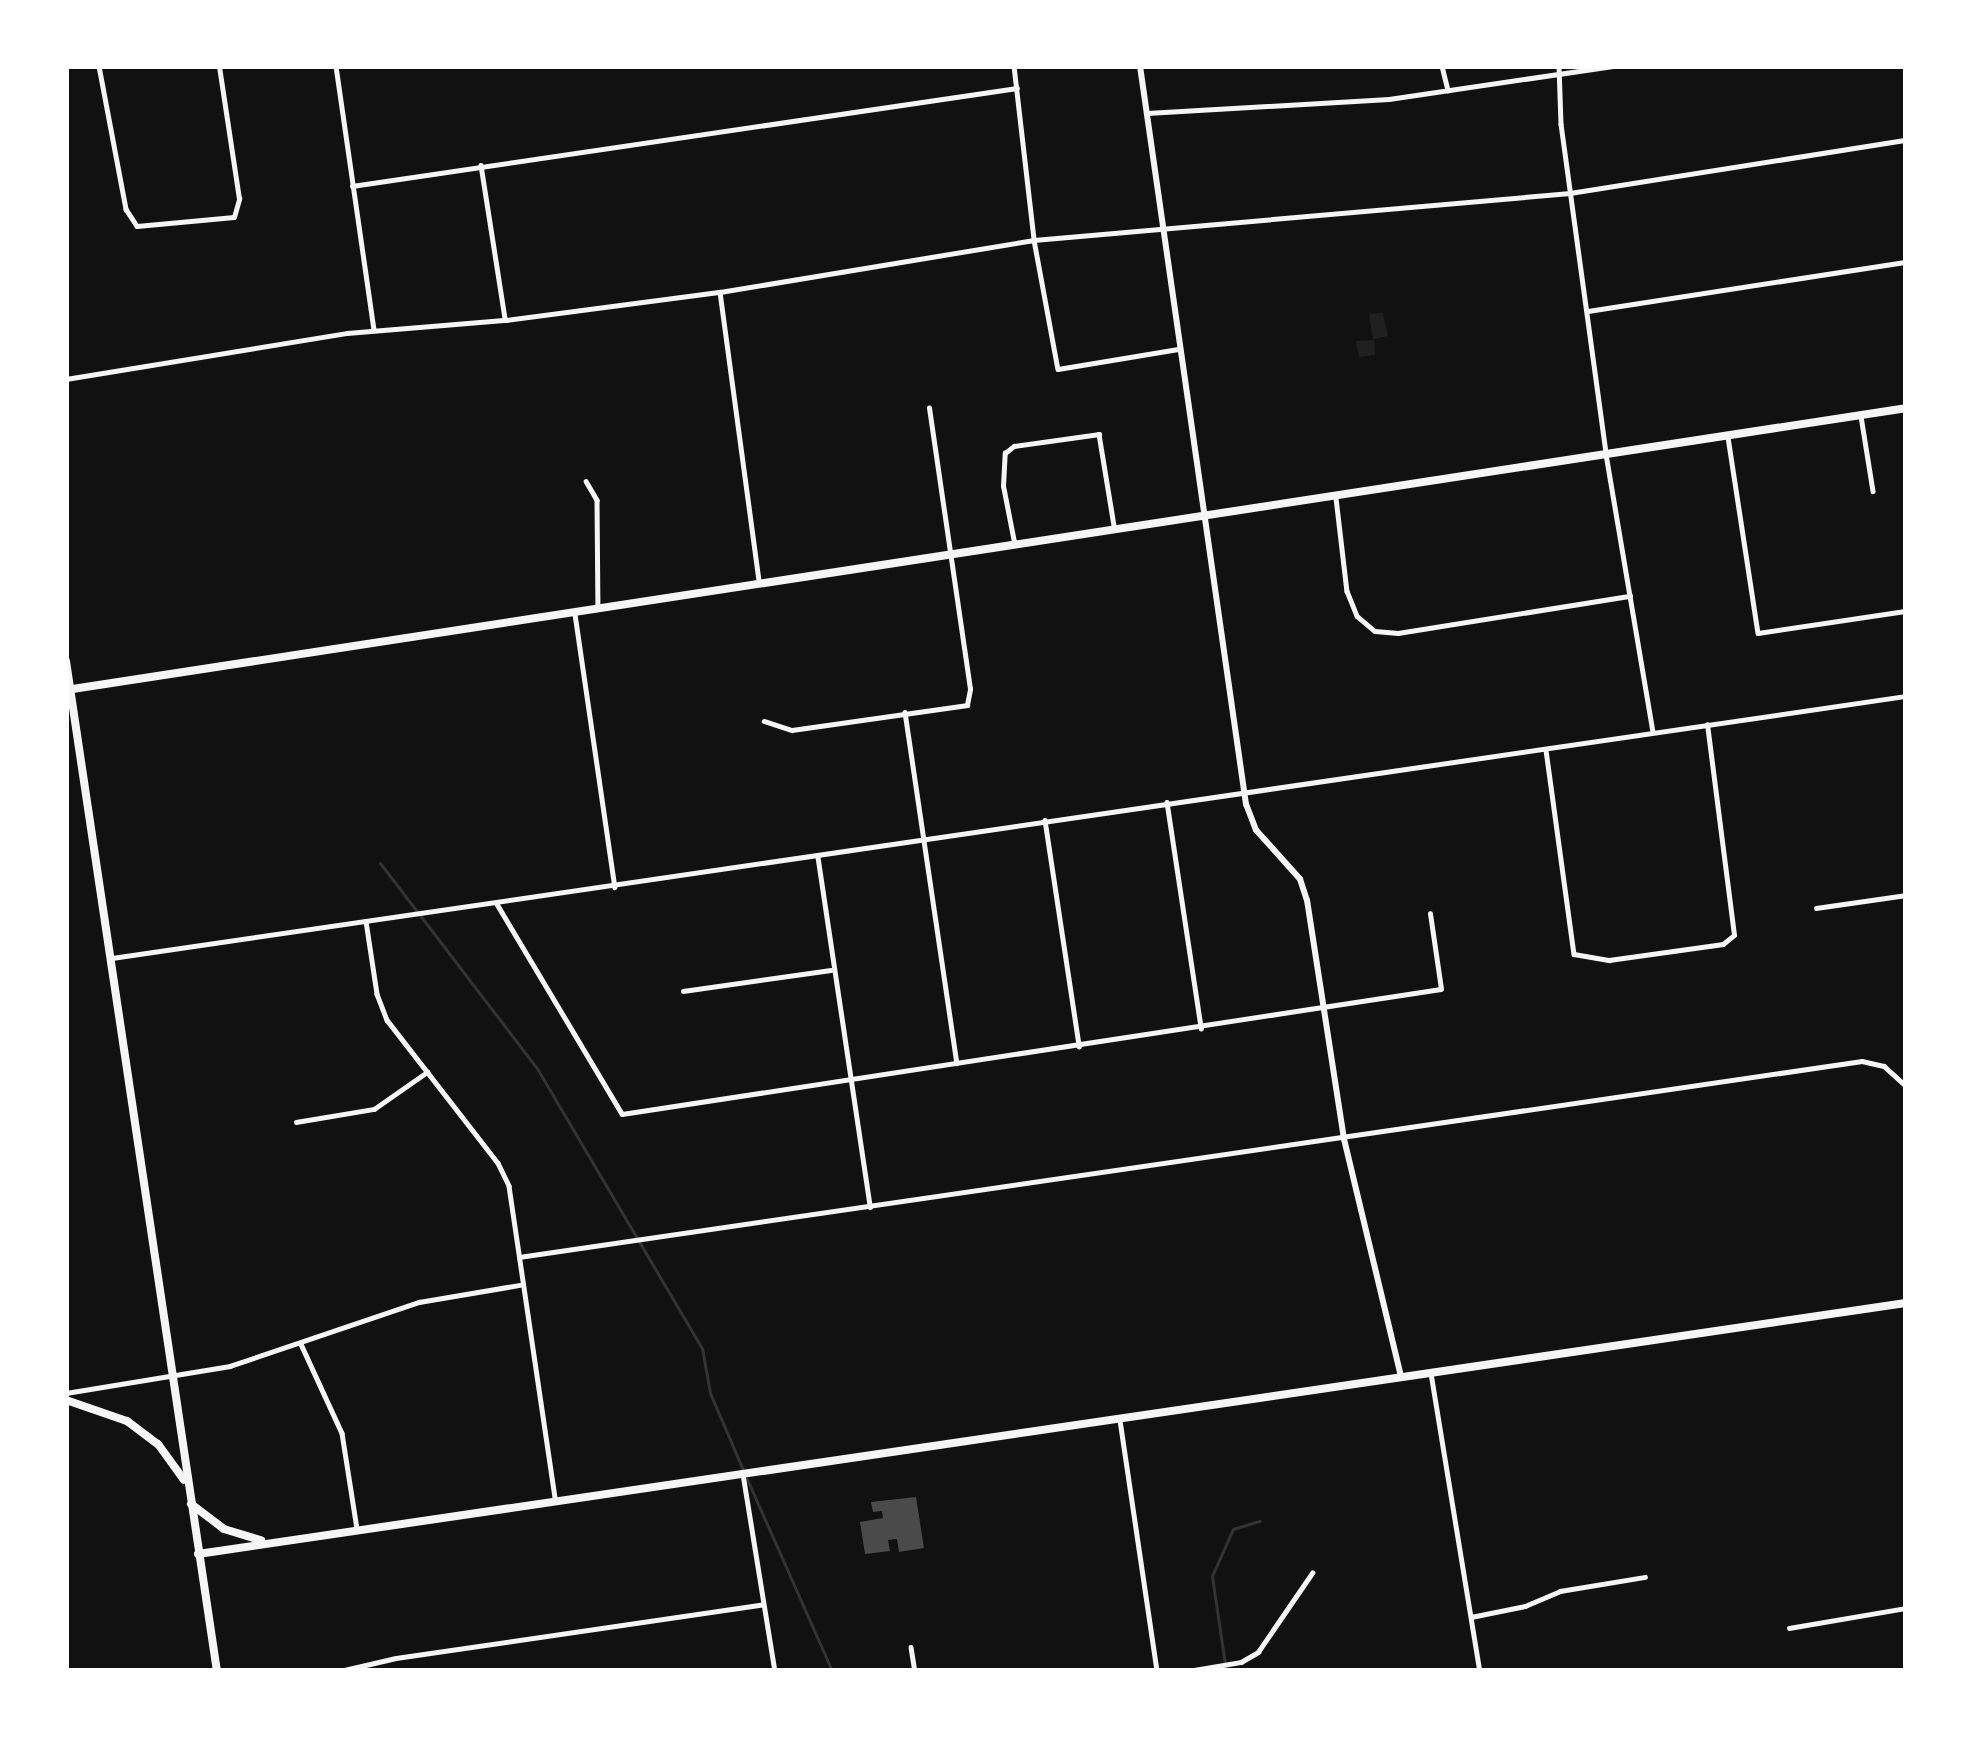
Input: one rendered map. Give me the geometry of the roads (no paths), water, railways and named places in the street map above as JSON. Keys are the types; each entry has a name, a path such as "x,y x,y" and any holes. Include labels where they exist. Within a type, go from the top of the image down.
{"main road":[{"path":"68,690 575,614 759,580 1202,513 1336,498 1906,408"},
{"path":"66,661 217,1671"},
{"path":"198,1553 1906,1303"},
{"path":"66,1396 127,1421 158,1444 188,1487"},
{"path":"190,1503 224,1529 268,1541"}],"street":[{"path":"99,66 126,209 137,226 234,217 239,199 219,66"},
{"path":"336,66 374,331"},
{"path":"1014,66 1034,240 1058,369 1179,349"},
{"path":"1140,66 1243,790 1256,830 1300,879 1344,1139 1401,1377"},
{"path":"1442,66 1448,91"},
{"path":"1559,66 1570,193 1606,454 1653,733"},
{"path":"1147,113 1390,100 1613,66"},
{"path":"352,186 1017,88"},
{"path":"66,379 374,331 506,320 721,292 1034,240 1570,193 1906,140"},
{"path":"481,165 506,320"},
{"path":"1588,310 1906,262"},
{"path":"721,292 759,580"},
{"path":"764,721 791,730 967,705 970,688 929,408"},
{"path":"1861,416 1873,490"},
{"path":"1014,543 1003,486 1005,453 1014,446 1099,434 1114,526"},
{"path":"1728,437 1758,633 1906,611"},
{"path":"586,482 597,500 598,608"},
{"path":"1336,498 1347,591 1357,616 1376,631 1398,633 1630,596"},
{"path":"575,614 615,887"},
{"path":"112,958 1906,696"},
{"path":"904,712 957,1064"},
{"path":"1546,748 1574,954 1609,961 1723,944 1734,935 1707,725"},
{"path":"1167,802 1201,1028"},
{"path":"1045,820 1079,1046"},
{"path":"818,857 870,1207"},
{"path":"1816,908 1906,895"},
{"path":"497,904 622,1114 1442,989 1430,914"},
{"path":"366,921 382,1007 498,1163 509,1186 555,1498"},
{"path":"682,991 832,970"},
{"path":"519,1257 1862,1061 1884,1066 1906,1086"},
{"path":"296,1122 374,1109 428,1072"},
{"path":"66,1396 230,1366 419,1302 523,1285"},
{"path":"301,1344 342,1433 357,1529"},
{"path":"1431,1372 1480,1671"},
{"path":"1120,1420 1157,1671"},
{"path":"743,1474 760,1605 775,1671"},
{"path":"1189,1671 1241,1662 1258,1652 1312,1573"},
{"path":"1471,1617 1525,1606 1560,1591 1646,1577"},
{"path":"340,1671 396,1658 760,1605"},
{"path":"1789,1628 1906,1608"},
{"path":"911,1647 915,1671"}],"waterway":[{"path":"380,863 538,1070 702,1348 710,1393 743,1470"},
{"path":"747,1479 832,1671"},
{"path":"1226,1671 1212,1576 1233,1529 1260,1521"}]}
